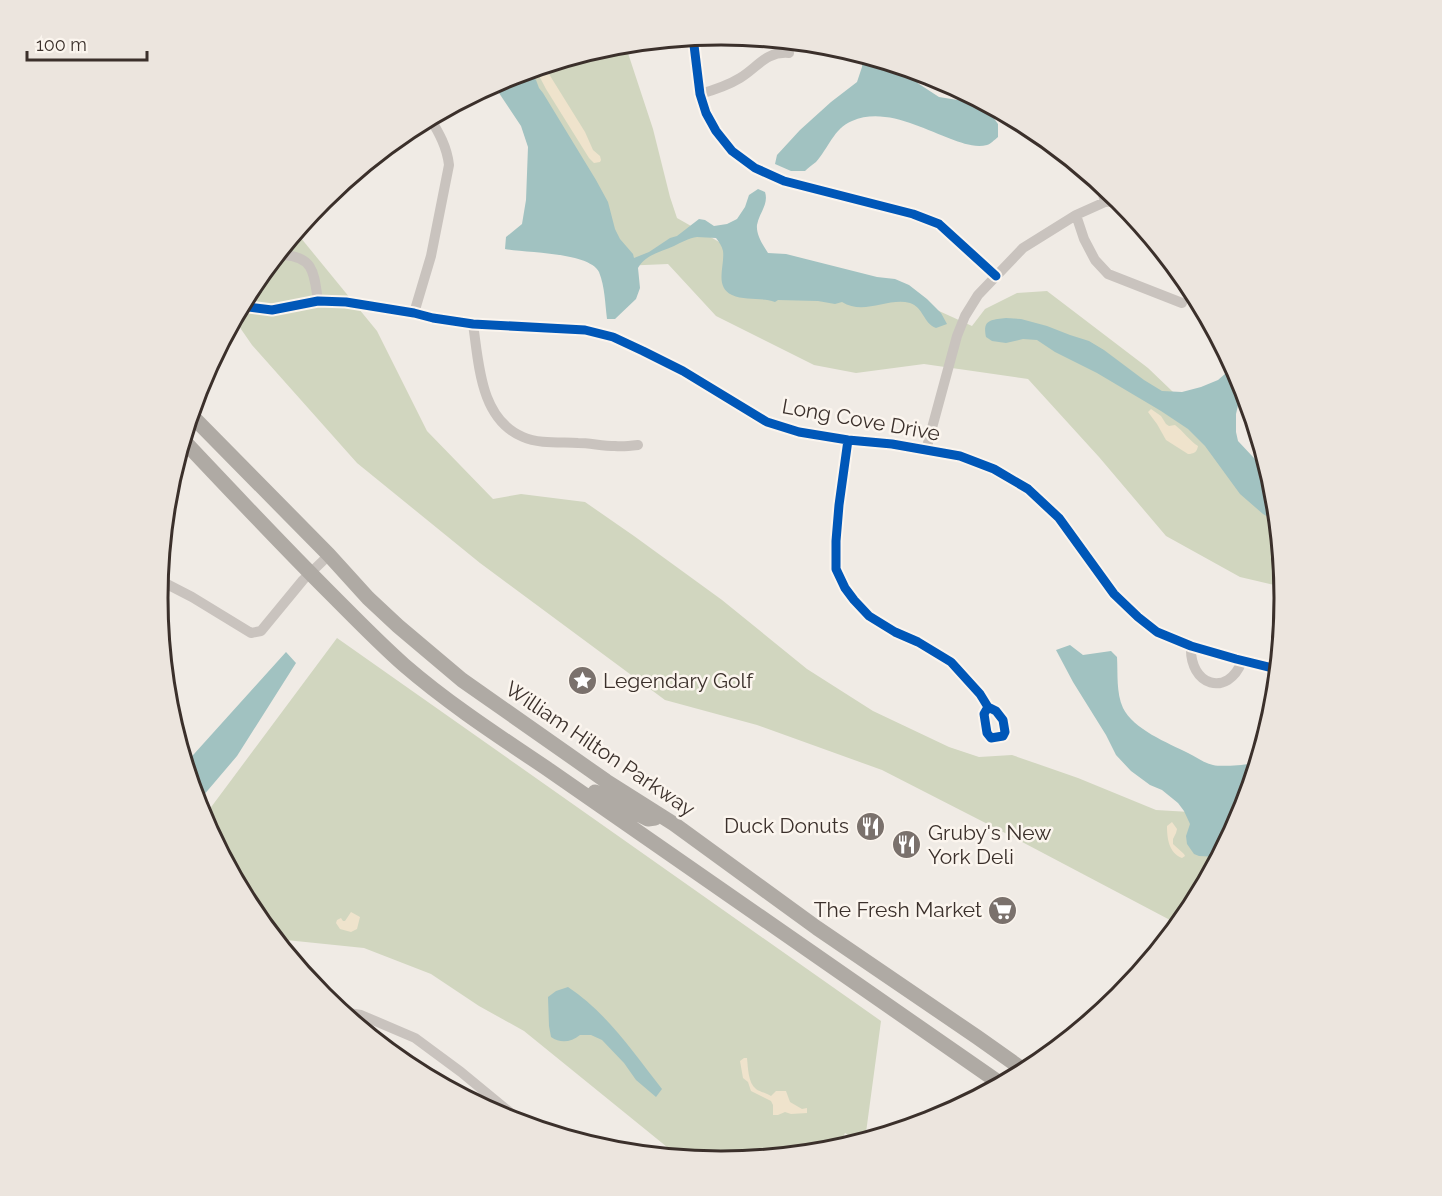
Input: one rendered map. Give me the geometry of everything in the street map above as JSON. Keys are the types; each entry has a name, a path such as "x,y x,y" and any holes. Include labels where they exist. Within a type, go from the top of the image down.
{"highway":[{"name":"William Hilton Parkway","path":"197,422 329,555 368,598 462,680 606,782 674,824 817,928 969,1030 1017,1065"},
{"path":"189,447 310,573 405,666 485,728 994,1079"},
{"path":"310,573 330,570 398,626"},
{"path":"549,770 648,819 662,817"}],"street":[{"path":"694,46 700,94 706,113 716,131 732,151 755,168 784,181 913,214 939,224 996,276"},
{"path":"700,94 725,87 770,56 779,52 789,53"},
{"path":"414,313 431,256 448,165 447,154 434,126"},
{"path":"926,450 957,336 965,316 978,295 1023,248 1076,215 1105,202"},
{"path":"1076,215 1084,239 1095,260 1108,274 1182,303"},
{"path":"287,255 296,255 312,268 318,301"},
{"name":"Long Cove Drive","path":"251,307 272,310 318,301 346,302 473,324 585,330 613,337 682,371 767,422 800,432 960,456 994,468 1028,489 1059,518 1114,594 1157,632 1191,646 1269,667"},
{"path":"473,324 481,378 488,400 496,415 509,429 523,438 538,441 638,446"},
{"path":"848,440 838,505 836,541 836,569 845,588 869,616 951,662 980,694 988,707"},
{"path":"168,585 251,633 261,631 310,573 329,555"},
{"path":"1191,646 1193,666 1199,676 1210,683 1223,682 1232,677 1238,671 1242,661"},
{"path":"356,1014 415,1038 502,1106"}],"green space":[{"path":"628,53 653,129 677,218 742,255 895,291 972,326 985,309 1017,293 1047,291 1148,368 1220,437 1263,491 1269,526 1274,585 1240,577 1166,536 1099,457 1028,379 924,364 856,373 814,365 716,316 668,264 621,266 510,87 578,64"},
{"path":"301,238 377,331 427,431 493,499 521,494 585,502 722,600 807,669 873,711 949,747 979,757 1012,755 1078,778 1156,810 1230,814 1200,875 1170,920 882,770 757,725 665,700 480,563 357,463 252,345 239,326 261,291"},
{"path":"337,638 881,1021 866,1131 849,1135 845,1133 843,1137 829,1140 757,1150 667,1148 524,1031 479,1006 431,974 364,948 286,940 242,874 210,809"}],"sand":[{"path":"548,73 585,132 593,150 600,156 600,162 594,163 589,158 539,76"},
{"path":"1151,409 1161,416 1166,424 1175,425 1198,446 1196,451 1188,454 1166,440 1148,412"},
{"path":"1172,822 1177,829 1173,844 1184,854 1182,858 1174,853 1168,841 1167,826"},
{"path":"351,912 360,917 357,929 351,932 340,929 336,923 337,920 341,918 345,921"},
{"path":"747,1058 750,1079 756,1089 771,1096 776,1091 786,1091 790,1102 802,1109 807,1108 807,1113 785,1112 773,1115 771,1101 751,1091 748,1082 743,1078 740,1061"}],"water":[{"path":"862,64 899,74 914,80 939,97 966,102 992,116 998,124 998,137 987,145 973,145 955,141 902,121 877,116 864,117 840,129 816,162 805,171 791,171 775,164 777,155 800,130 857,82"},
{"path":"534,78 596,180 608,202 615,229 634,258 677,236 699,219 714,226 727,224 737,219 749,195 758,189 765,192 766,196 757,229 760,240 768,253 786,254 877,277 895,279 909,285 927,299 941,313 947,324 936,328 932,326 915,305 910,303 893,302 859,307 842,302 835,304 818,301 778,300 775,302 737,297 723,286 723,251 716,238 697,237 654,254 641,263 638,268 640,288 636,299 615,319 607,319 601,278 593,265 570,257 505,249 506,237 522,224 526,200 528,147 521,126 498,92"},
{"path":"1021,319 1089,341 1162,391 1182,392 1201,387 1218,380 1226,373 1239,403 1236,414 1238,441 1256,460 1267,517 1240,494 1205,446 1188,429 1097,373 1055,352 1037,340 1023,339 1006,343 992,341 986,337 985,327 992,320"},
{"path":"1070,645 1083,655 1111,651 1117,657 1118,689 1123,708 1128,716 1143,729 1210,764 1217,766 1248,764 1232,810 1210,857 1194,854 1187,844 1186,836 1190,824 1178,803 1131,771 1116,755 1056,650"},
{"path":"286,652 296,663 237,756 204,795 192,757"},
{"path":"568,987 595,1009 630,1047 662,1089 656,1097 636,1080 624,1063 602,1040 591,1035 580,1035 566,1041 558,1041 551,1037 548,997"}],"cycle path":[{"path":"694,46 700,94 706,113 716,131 732,151 755,168 784,181 913,214 939,224 996,276"},
{"path":"251,307 272,310 318,301 346,302 473,324 585,330 613,337 683,371 767,422 799,432 892,444 960,456 994,469 1028,489 1059,518 1114,594 1157,632 1191,646 1269,667"},
{"path":"848,440 836,541 836,569 845,588 869,616 951,662 980,694 988,707 996,711 1003,720 1005,732 1003,736 991,738 987,733 984,714 988,707"}],"place":[{"name":"Legendary Golf","path":"582,681"},
{"name":"Duck Donuts","path":"870,826"},
{"name":"Gruby's New York Deli","path":"907,845"},
{"name":"The Fresh Market","path":"1003,910"}]}
